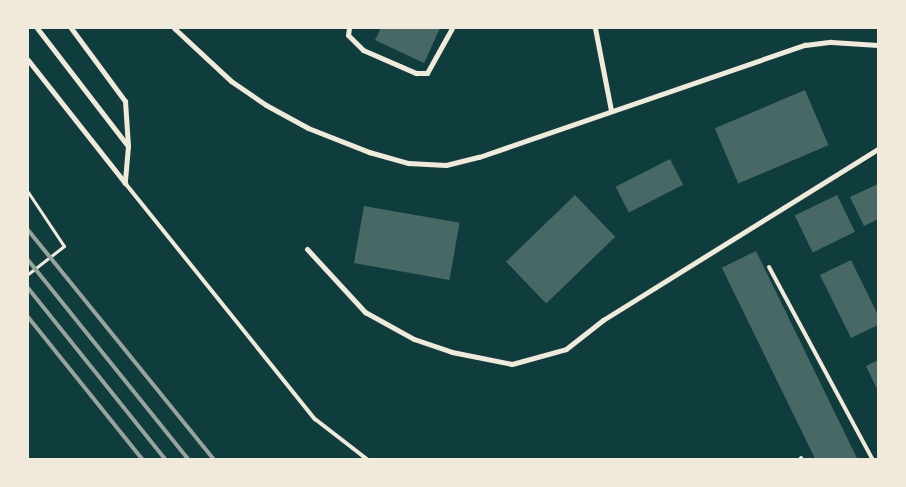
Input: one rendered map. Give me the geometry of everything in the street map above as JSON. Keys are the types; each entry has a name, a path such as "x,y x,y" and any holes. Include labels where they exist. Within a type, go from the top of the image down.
{"street":[{"path":"38,28 128,146"},
{"path":"71,28 125,102 128,146 124,182"},
{"path":"174,28 230,80 266,105 308,128 369,152 408,162 446,165 463,161 805,46 831,42 878,45"},
{"path":"349,28 348,35 363,50 416,73 427,73 452,28"},
{"path":"595,28 611,110"},
{"path":"28,60 124,182"},
{"path":"307,249 365,312 414,339 444,350 512,364 566,349 603,320 878,148"}],"lane":[{"path":"124,182 315,419 368,460"},
{"path":"769,267 873,460"}],"path":[{"path":"28,192 64,246 28,274"}],"building":[{"path":"381,28 440,28 424,63 375,40"},
{"path":"805,90 828,145 738,184 715,128"},
{"path":"670,159 683,185 629,213 616,187"},
{"path":"878,184 878,219 864,226 850,197"},
{"path":"575,195 615,237 546,303 506,262"},
{"path":"837,195 855,232 813,252 795,216"},
{"path":"364,206 460,223 449,280 354,263"},
{"path":"756,251 858,460 816,460 722,268"},
{"path":"851,260 878,315 878,325 851,338 820,275"},
{"path":"878,360 878,391 866,366"}],"railway":[{"path":"28,230 214,460"},
{"path":"28,260 189,460"},
{"path":"28,288 166,460"},
{"path":"28,317 143,460"}]}
